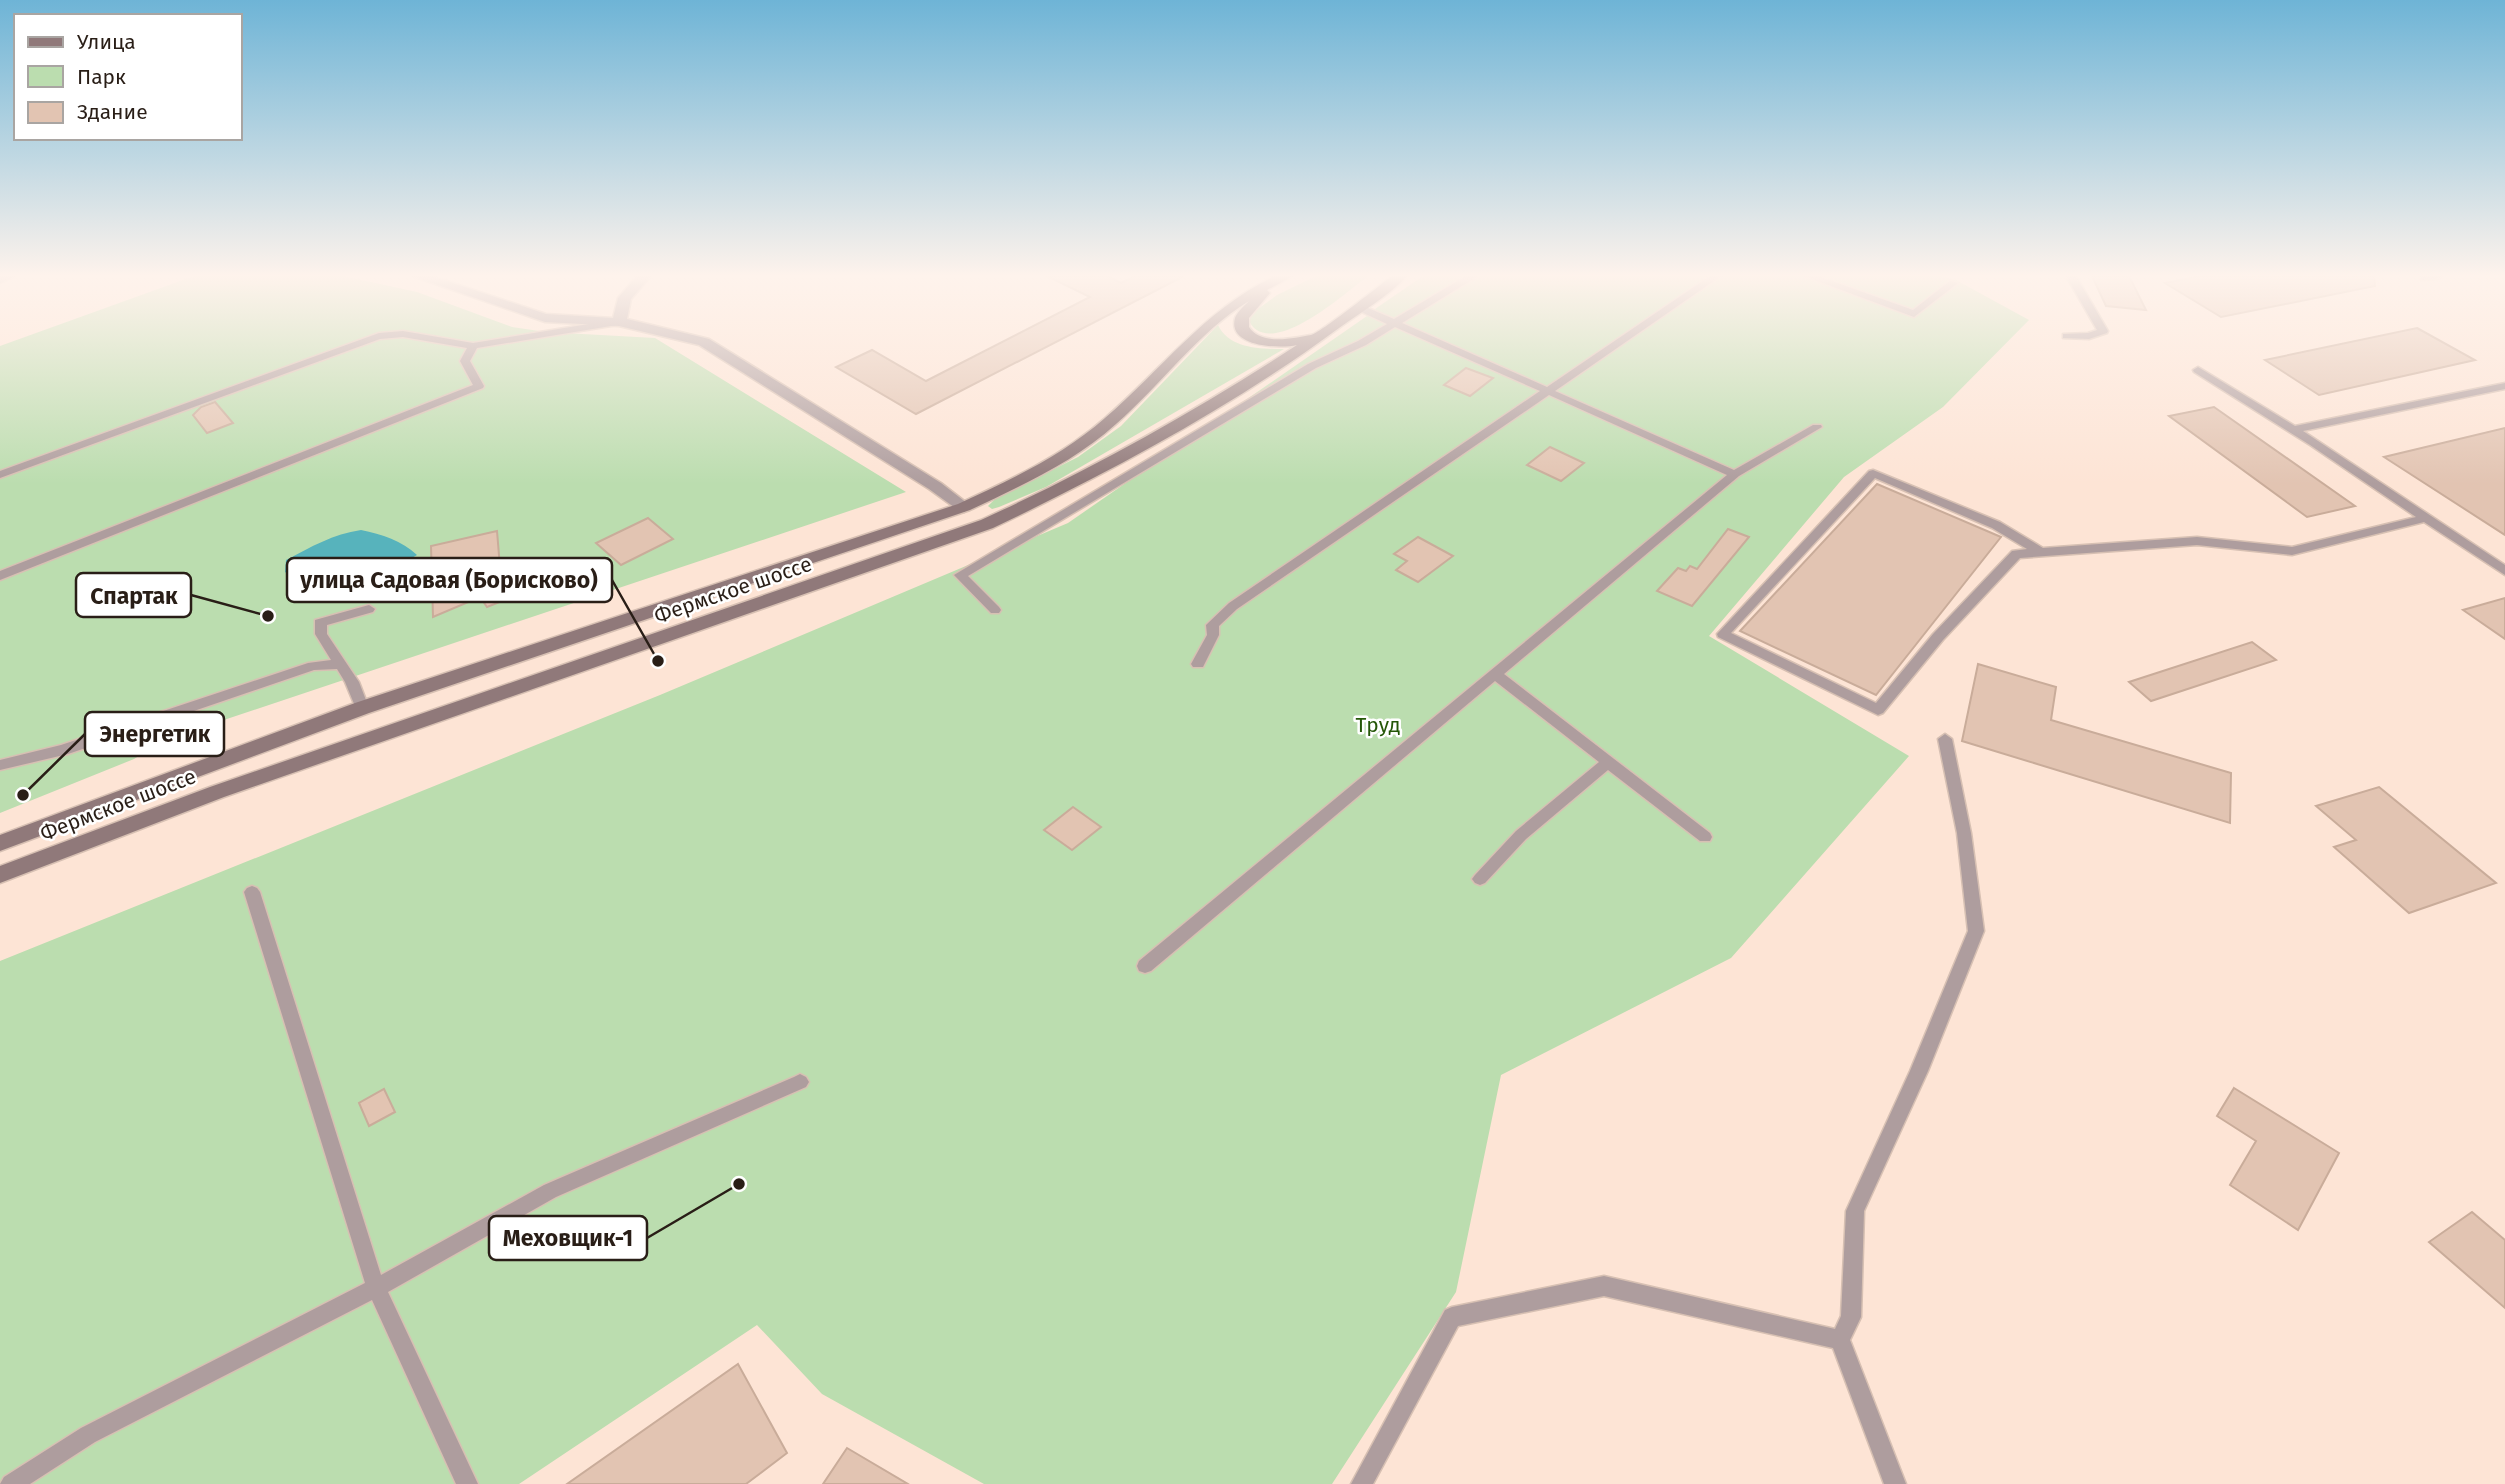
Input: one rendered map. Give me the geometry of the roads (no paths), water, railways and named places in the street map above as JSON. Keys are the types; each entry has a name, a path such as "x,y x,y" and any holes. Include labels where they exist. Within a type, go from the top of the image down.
{"main road":[{"name":"Фермское шоссе","path":"0,843 362,708 964,507 1050,464 1080,445 1131,402 1183,345"},
{"name":"Фермское шоссе","path":"0,875 218,792 987,524 1136,450 1305,345"},
{"path":"964,507 987,524"}],"street":[{"path":"709,345 935,486 964,507"}],"lane":[{"path":"0,475 354,345"},
{"path":"469,345 478,345"},
{"path":"995,610 960,575 1312,366 1357,345"},
{"path":"1444,345 1735,474"},
{"path":"1198,664 1213,635 1212,625 1233,606 1615,345"},
{"path":"0,576 479,386 465,361 473,346"},
{"path":"2198,370 2294,430 2505,571"},
{"path":"2294,430 2505,386"},
{"path":"1145,967 1735,474 1817,427"},
{"path":"2042,553 1996,525 1874,473 1723,634 1878,710 1938,638 2016,554 2042,553 2197,541 2292,551 2427,518"},
{"path":"362,708 352,682 321,634 320,623 369,609"},
{"path":"0,765 63,750 313,666 339,664"},
{"path":"1495,674 1705,837"},
{"path":"1895,1484 1840,1340 1851,1317 1855,1211 1919,1071 1976,931 1964,833 1945,739"},
{"path":"1480,879 1521,835 1608,762"},
{"path":"252,892 376,1288 467,1484"},
{"path":"11,1484 89,1435 376,1288 550,1191 800,1082"},
{"path":"1362,1484 1452,1317 1604,1286 1840,1340"}],"water":[{"path":"361,530 391,539 417,555 353,592 325,598 285,572 286,560 332,538"}],"place":[{"name":"Спартак","path":"268,616"},
{"name":"улица Садовая (Борисково)","path":"658,661"},
{"name":"Энергетик","path":"23,795"},
{"name":"Меховщик-1","path":"739,1184"}],"park label":[{"name":"Труд","path":"1378,725"}]}
